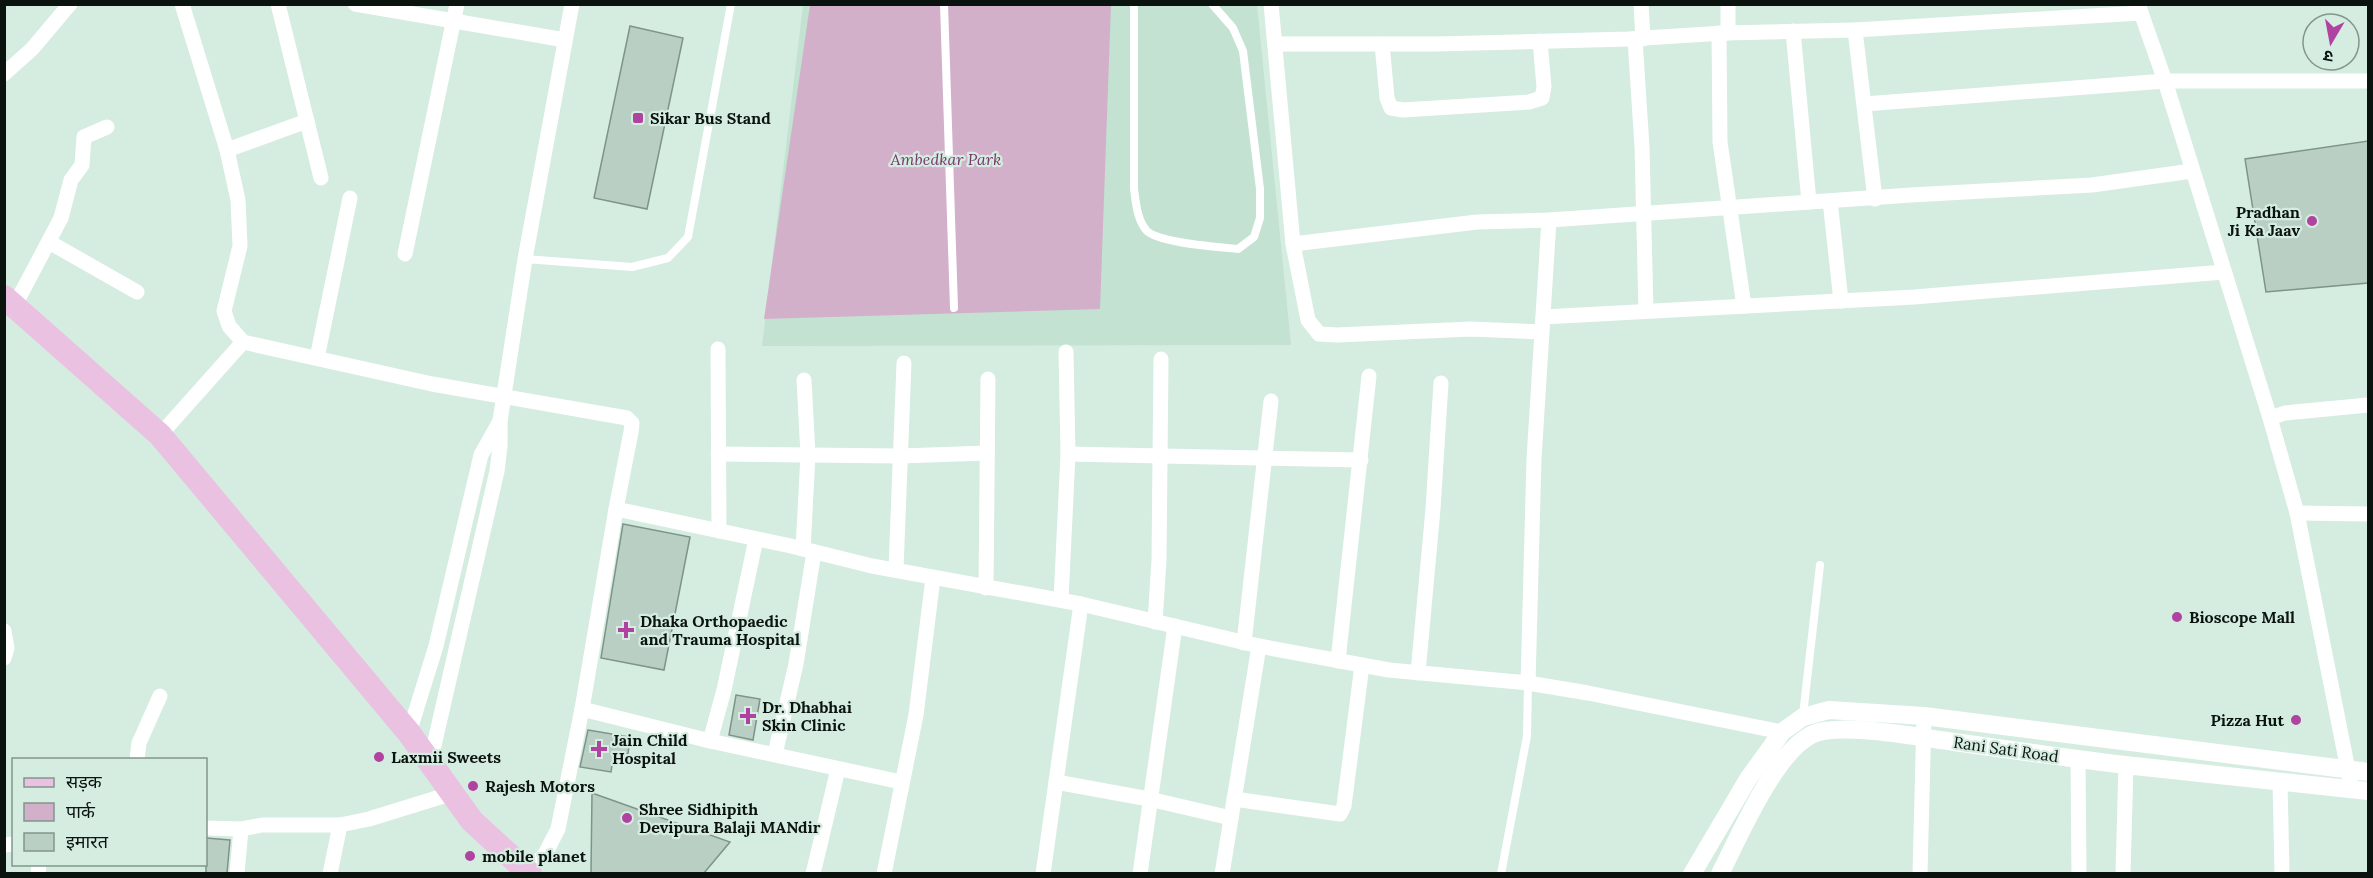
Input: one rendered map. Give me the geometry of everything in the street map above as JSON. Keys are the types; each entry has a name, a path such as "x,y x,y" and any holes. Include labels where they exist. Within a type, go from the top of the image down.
{"main road":[{"path":"10,301 160,435 409,733 450,794 472,821 529,872"}],"street":[{"path":"4,74 32,49 70,4"},
{"path":"182,4 227,150 241,225 240,246 224,311 229,326 243,342 432,384 621,417 632,423 582,709 558,829 545,854 529,872"},
{"path":"278,4 321,178"},
{"path":"355,4 565,40"},
{"path":"405,254 457,4"},
{"path":"430,763 496,471 500,446 500,421 525,259 572,4"},
{"path":"1270,4 1293,244 1308,320 1318,334 1337,335 1543,324 1646,311 1914,297 2224,272"},
{"path":"1641,4 1639,39 1646,311"},
{"path":"1728,4 1723,33 1720,142 1744,306"},
{"path":"1275,44 1639,39 1723,33 1855,30 2140,9 2166,81 2270,418 2296,513 2349,770 2360,790"},
{"path":"1855,30 1875,199"},
{"path":"1793,31 1809,202"},
{"path":"1382,44 1390,108 1403,110 1529,102 1542,98 1544,87 1540,41"},
{"path":"1864,104 2166,81 2368,81"},
{"path":"227,150 307,121"},
{"path":"10,301 50,242 61,218 71,180 82,165 84,136 107,128"},
{"path":"1293,244 1466,223 1549,220 2092,185 2192,171"},
{"path":"317,358 350,198"},
{"path":"1830,201 1841,301"},
{"path":"1528,683 1534,459 1549,220"},
{"path":"50,242 137,292"},
{"path":"160,435 243,342"},
{"path":"718,349 719,531"},
{"path":"1061,600 1068,454 1066,352"},
{"path":"1155,622 1161,455 1161,359"},
{"path":"896,569 904,363"},
{"path":"1338,661 1370,376"},
{"path":"986,588 988,379"},
{"path":"775,754 796,664 809,551 808,455 804,380"},
{"path":"1418,673 1433,509 1441,383"},
{"path":"1222,873 1234,799 1251,645 1271,401"},
{"path":"2270,418 2285,413 2368,405"},
{"path":"409,733 436,646 481,455 500,421"},
{"path":"718,454 900,456 987,453"},
{"path":"1068,454 1361,460"},
{"path":"616,509 872,566 1081,604 1251,645 1418,673 1528,683 1782,732"},
{"path":"2296,513 2368,514"},
{"path":"710,741 724,690 756,539"},
{"path":"884,873 916,715 933,578"},
{"path":"1042,873 1081,604"},
{"path":"1140,873 1175,626"},
{"path":"4,631 7,648 4,658"},
{"path":"1234,799 1340,814 1344,806 1362,665"},
{"path":"137,758 139,743 160,696"},
{"path":"582,709 710,741 901,782"},
{"path":"1692,873 1748,779 1782,732 1803,717 1829,710 1924,716 2368,772"},
{"path":"1920,873 1924,716"},
{"name":"Rani Sati Road","path":"1719,873 1764,789 1796,746 1812,735 1832,729 1923,738 2126,765 2360,790"},
{"path":"2078,759 2079,873"},
{"path":"2123,873 2126,765"},
{"path":"813,873 838,769"},
{"path":"1748,779 1764,789"},
{"path":"2280,781 2282,873"},
{"path":"1056,782 1149,799 1231,818"},
{"path":"207,828 340,825 369,819 450,794"},
{"path":"330,873 340,825"},
{"path":"237,873 241,829"}],"lane":[{"path":"525,259 632,267 668,258 688,237 731,4"},
{"path":"944,4 954,308"},
{"path":"1134,4 1134,189 1137,213 1147,231 1165,240 1238,249 1254,237 1260,218 1260,189 1244,51 1233,28 1212,4"},
{"path":"1803,717 1820,565"},
{"path":"1501,873 1527,736 1528,683"}],"shaded area":[{"path":"803,5 1257,5 1291,345 762,346"}],"green space":[{"name":"Ambedkar Park","path":"810,5 1111,5 1100,309 764,319"}],"building":[{"name":"Sikar Bus Stand","path":"630,26 683,38 647,209 594,198"},
{"name":"Pradhan Ji Ka Jaav","path":"2368,141 2368,283 2266,292 2245,159"},
{"path":"623,524 690,537 664,670 601,658"},
{"path":"736,695 760,699 753,740 729,735"},
{"path":"588,730 630,737 628,754 614,752 611,772 580,767"},
{"name":"Shree Sidhipith Devipura Balaji MANdir","path":"592,793 730,842 704,873 591,873"},
{"path":"207,838 230,840 227,873 206,873"}],"place":[{"name":"Sikar Bus Stand","path":"638,118"},
{"name":"Pradhan Ji Ka Jaav","path":"2312,221"},
{"name":"Bioscope Mall","path":"2177,617"},
{"name":"Dhaka Orthopaedic and Trauma Hospital","path":"626,630"},
{"name":"Dr. Dhabhai Skin Clinic","path":"748,716"},
{"name":"Pizza Hut","path":"2296,720"},
{"name":"Jain Child Hospital","path":"599,749"},
{"name":"Laxmii Sweets","path":"379,757"},
{"name":"Rajesh Motors","path":"473,786"},
{"name":"Shree Sidhipith Devipura Balaji MANdir","path":"627,818"},
{"name":"mobile planet","path":"470,856"}]}
